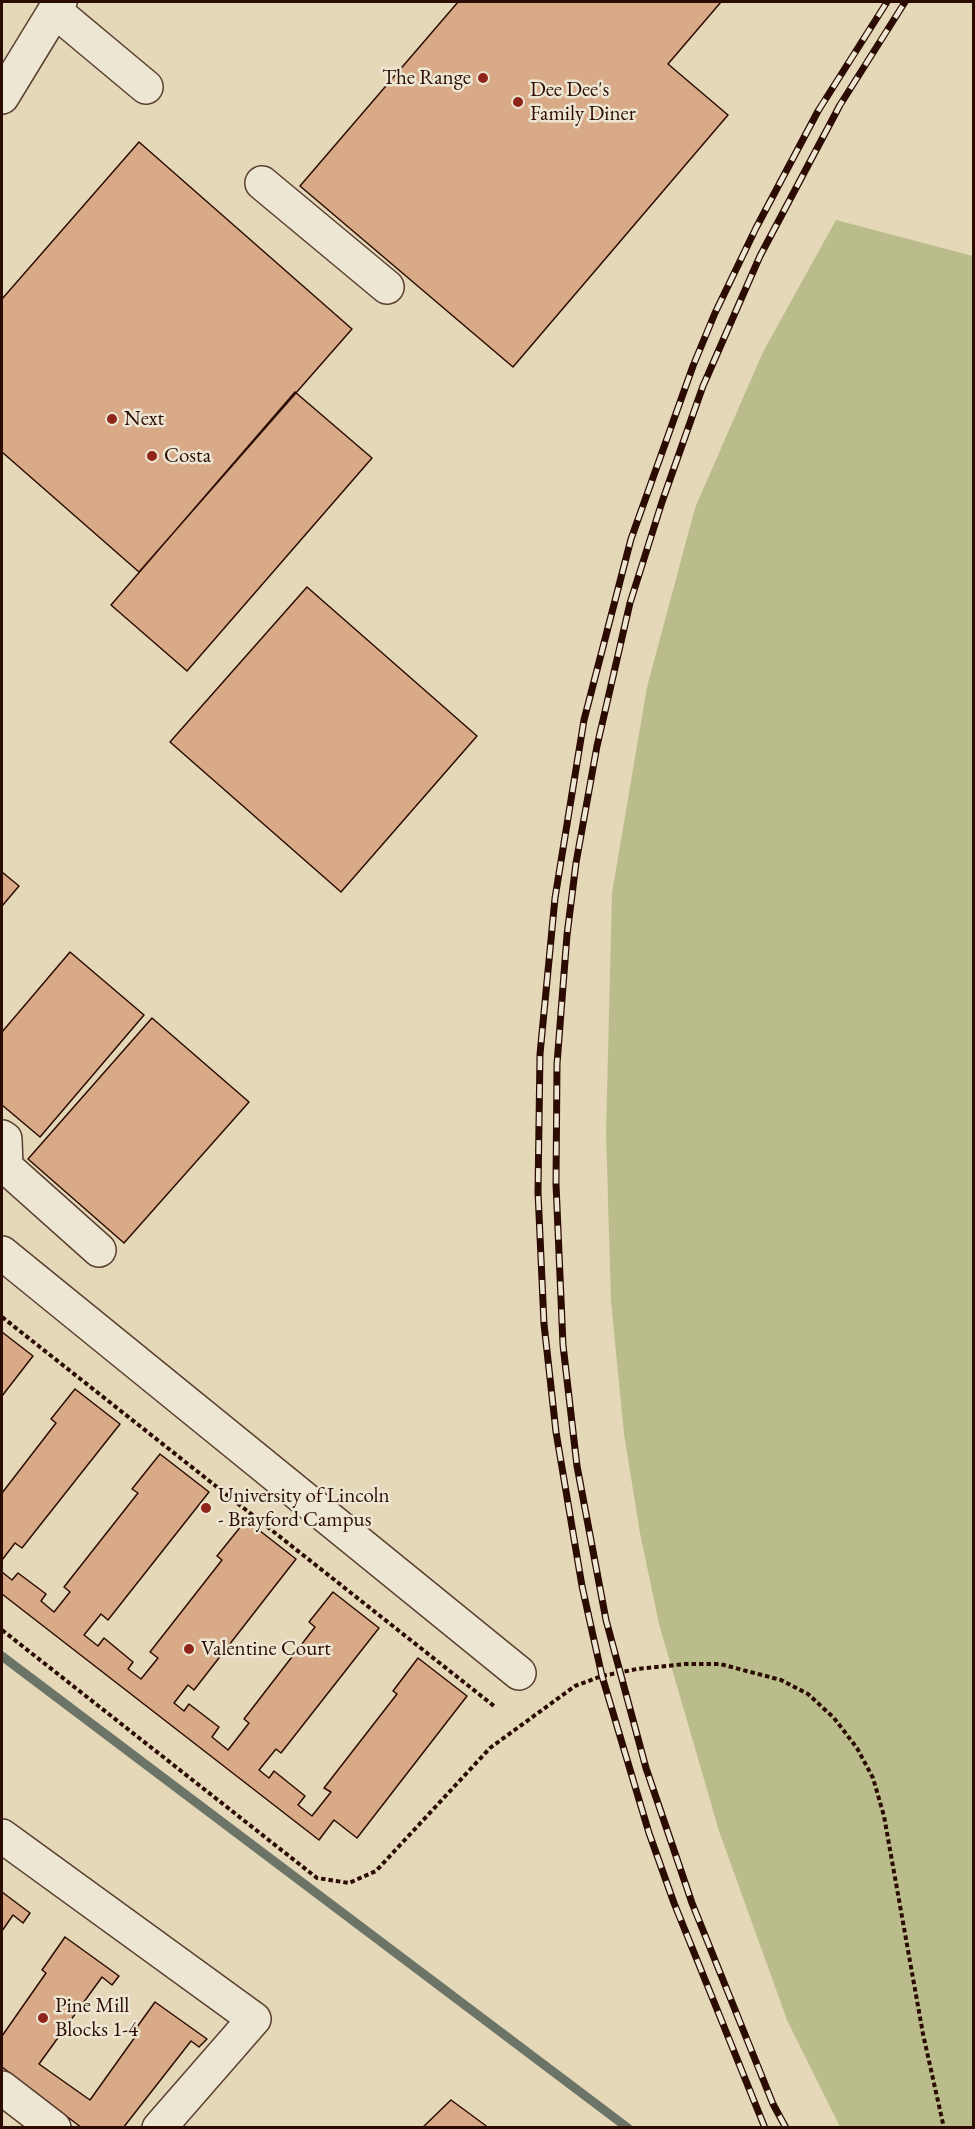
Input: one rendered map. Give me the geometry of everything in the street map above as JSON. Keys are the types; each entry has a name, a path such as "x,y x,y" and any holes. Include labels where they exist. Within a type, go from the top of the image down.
{"street":[{"path":"2,97 58,6 146,87"},
{"path":"262,183 387,287"},
{"path":"2,1137 5,1139 6,1167 99,1250"},
{"path":"2,1253 519,1673"},
{"path":"2,1836 254,2019 159,2127"},
{"path":"2,2088 54,2127"}],"path":[{"path":"2,1317 494,1706"},
{"path":"2,1630 317,1878 350,1883 376,1871 490,1748 575,1686 602,1676 637,1669 685,1664 720,1664 781,1680 808,1694 834,1718 857,1748 873,1779 884,1816 923,2034 944,2127"}],"green space":[{"path":"836,220 973,256 973,2127 840,2127 787,2020 719,1831 659,1624 640,1533 624,1434 611,1301 606,1133 612,893 647,687 695,508 763,352"}],"building":[{"path":"458,2 721,2 668,64 728,115 513,367 300,186"},
{"path":"139,142 352,329 139,572 2,452 2,299"},
{"path":"295,392 372,458 187,671 111,605"},
{"path":"307,587 477,736 341,892 170,742"},
{"path":"2,872 19,886 2,906"},
{"path":"70,952 144,1015 40,1137 2,1105 2,1032"},
{"path":"152,1018 249,1102 124,1243 28,1159"},
{"path":"2,1332 33,1356 2,1396"},
{"path":"75,1389 120,1424 22,1548 15,1543 2,1560 2,1493 56,1423 51,1419"},
{"name":"Valentine Court","path":"160,1454 209,1492 108,1620 101,1614 84,1635 98,1646 104,1638 133,1662 128,1669 141,1679 158,1658 150,1652 222,1560 217,1556 246,1520 296,1559 194,1690 188,1685 174,1703 184,1711 189,1704 219,1727 212,1737 228,1750 249,1723 244,1719 315,1627 309,1622 333,1592 379,1628 281,1753 276,1749 259,1770 269,1778 274,1771 305,1796 298,1805 312,1816 331,1792 324,1788 397,1694 393,1691 418,1658 467,1696 357,1838 334,1820 319,1840 2,1594 2,1572 12,1580 18,1573 46,1594 41,1601 54,1612 70,1592 64,1587 138,1493 132,1489"},
{"path":"2,1892 30,1913 23,1923 13,1915 2,1931"},
{"name":"Pine Mill Blocks 1-4","path":"65,1937 119,1976 112,1985 102,1977 39,2064 90,2100 135,2037 132,2034 155,2002 207,2039 199,2047 191,2041 123,2128 82,2128 2,2067 2,2036 46,1973 42,1970"},
{"path":"451,2100 489,2128 422,2128"}],"waterway":[{"path":"2,1656 628,2128"}],"railway":[{"path":"765,2128 674,1903 649,1833 602,1676 582,1586 556,1432 544,1324 538,1192 540,1054 555,898 584,720 631,539 693,366 715,313 756,228 818,111 887,2"},
{"path":"786,2128 773,2104 692,1903 646,1768 606,1620 577,1466 563,1345 556,1184 557,1064 567,935 576,863 597,746 630,603 662,502 703,386 760,256 840,105 905,2"}],"place":[{"name":"The Range","path":"483,78"},
{"name":"Dee Dee's Family Diner","path":"518,102"},
{"name":"Next","path":"112,419"},
{"name":"Costa","path":"152,456"},
{"name":"University of Lincoln - Brayford Campus","path":"206,1508"},
{"name":"Valentine Court","path":"189,1649"},
{"name":"Pine Mill Blocks 1-4","path":"43,2018"}]}
